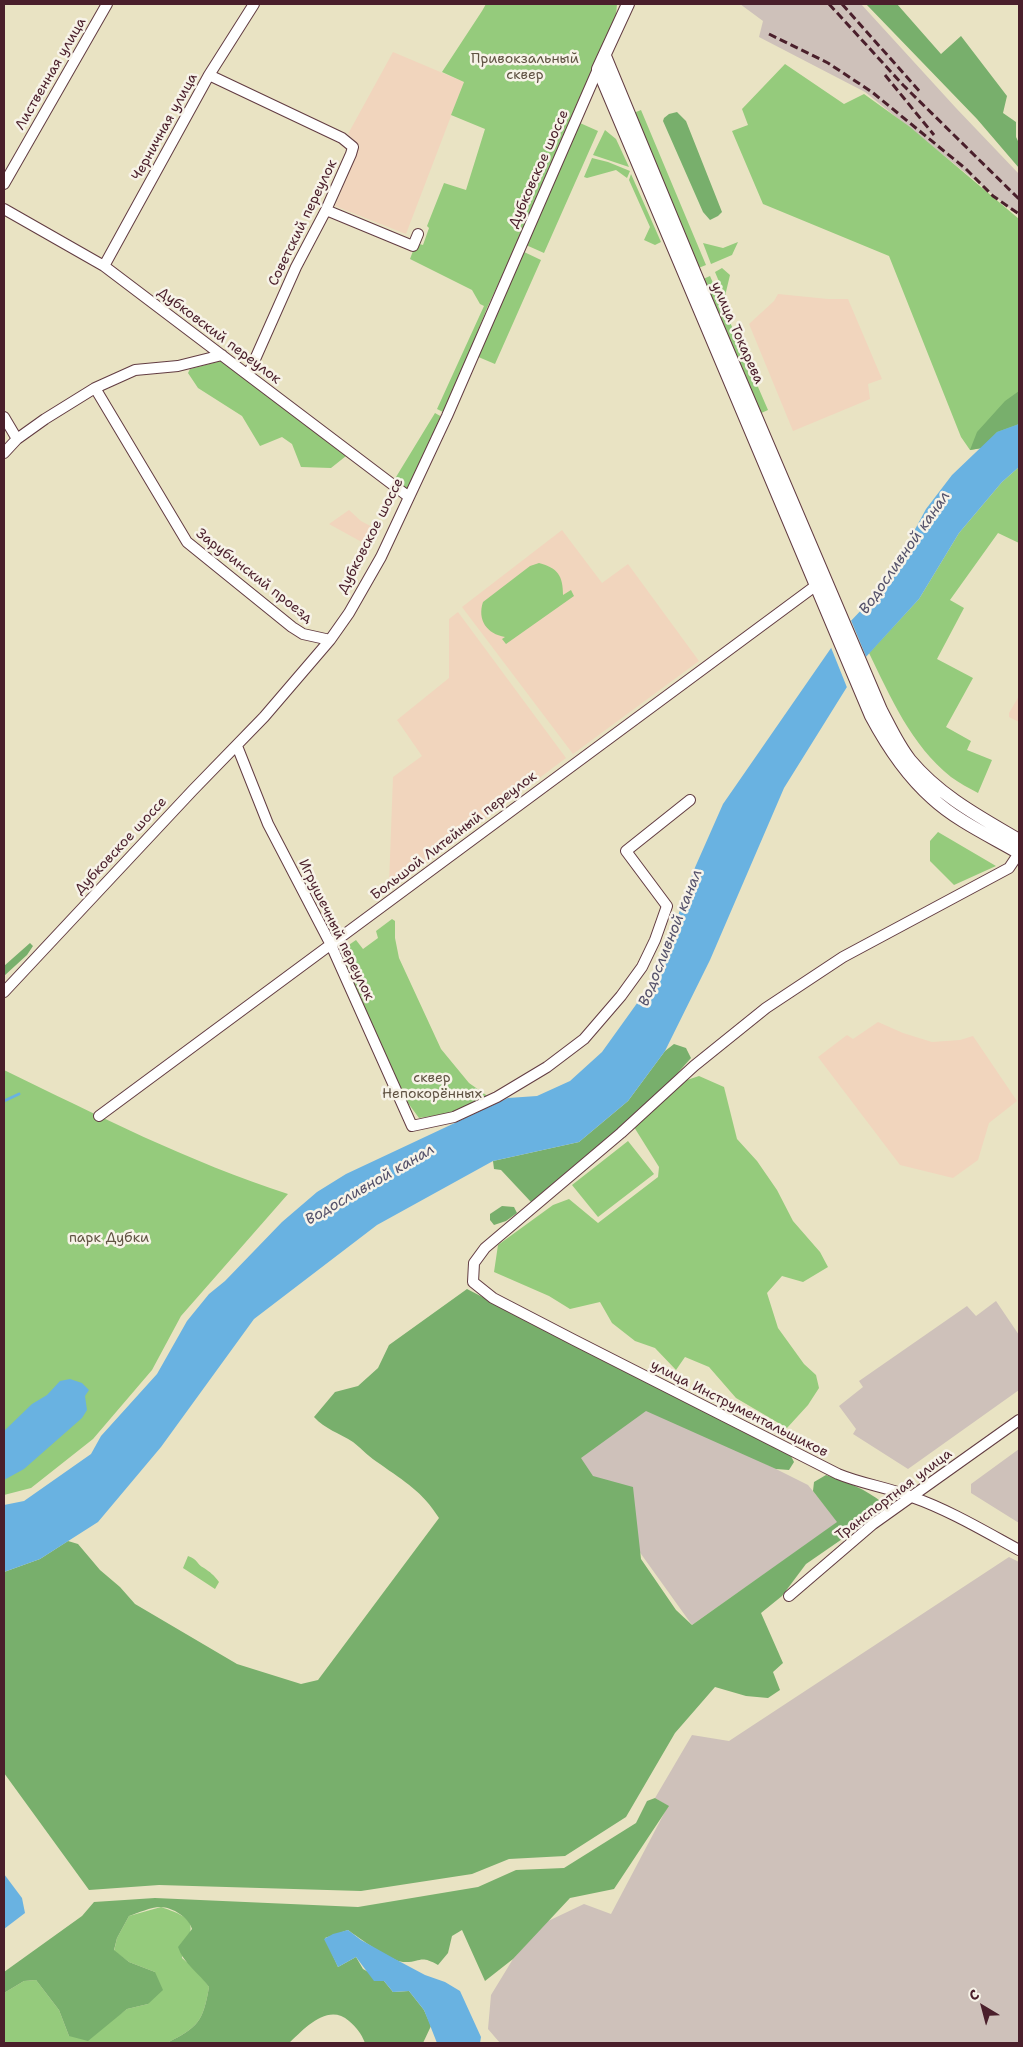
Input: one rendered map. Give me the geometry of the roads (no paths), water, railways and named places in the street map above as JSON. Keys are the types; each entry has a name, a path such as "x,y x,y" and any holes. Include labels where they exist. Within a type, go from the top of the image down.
{"main road":[{"name":"Дубковское шоссе","path":"598,69 628,4"},
{"name":"улица Токарева","path":"605,56 839,625"},
{"name":"улица Токарева","path":"598,69 821,582"},
{"path":"839,625 865,674 881,710 910,760 941,792 1019,840"},
{"path":"839,625 856,684 884,741 914,780 933,799 951,813 1019,853"}],"street":[{"name":"Черничная улица","path":"104,266 209,75 254,4"},
{"name":"Лиственная улица","path":"4,184 104,5"},
{"name":"Дубковское шоссе","path":"4,992 298,680 330,640 366,584 409,497 598,69"},
{"name":"Советский переулок","path":"209,75 342,138 353,147 326,210 296,267 248,375"},
{"name":"Дубковский переулок","path":"4,209 104,266 409,497"},
{"path":"326,210 413,246 418,234"},
{"path":"4,453 17,439 45,419 95,388 135,370 178,366 222,355"},
{"name":"Зарубинский проезд","path":"95,388 187,542 292,627 303,634 330,640"},
{"path":"4,418 17,439"},
{"name":"Большой Литейный переулок","path":"99,1116 821,582"},
{"name":"Игрушечный переулок","path":"236,746 268,824 330,945 412,1126 454,1117 497,1096 547,1067 584,1039 603,1019 642,967 655,940 667,906 626,851 690,800"},
{"name":"улица Инструментальщиков","path":"1019,853 1009,868 843,957 766,1008 694,1066 621,1133 485,1248 474,1263 473,1282 493,1298 838,1474 857,1482 911,1496 935,1506 1019,1550"},
{"name":"Транспортная улица","path":"789,1596 873,1524 1019,1420"}],"water":[{"name":"Водосливной канал","path":"1019,424 1019,467 1002,482 959,533 919,599 865,658 784,788 710,960 665,1051 628,1101 579,1142 493,1161 377,1225 254,1319 161,1447 98,1522 40,1559 4,1572 4,1505 24,1501 91,1454 101,1436 157,1374 187,1321 209,1294 225,1281 282,1222 317,1192 346,1174 508,1098 537,1096 570,1081 602,1052 658,974 693,872 723,804 847,625 885,585 926,509 952,475 997,432"},
{"path":"70,1379 82,1383 89,1390 85,1396 87,1410 82,1418 24,1469 4,1480 4,1431 32,1404 47,1395 60,1381"},
{"path":"4,1874 22,1898 25,1913 4,1929"},
{"path":"348,1930 361,1940 395,1959 460,1991 481,2037 480,2043 437,2043 424,2010 409,1991 393,1992 384,1981 374,1981 356,1957 338,1967 324,1939 333,1934"}],"waterway":[{"path":"4,1101 19,1094"}],"railway":[{"path":"829,4 903,85 1019,199"},
{"path":"842,4 921,93"},
{"path":"769,34 828,63 872,92 966,169 993,196 1019,214"},
{"path":"885,75 934,135"}],"park label":[{"name":"Привокзальный сквер","path":"525,68"},
{"name":"сквер Непокорённых","path":"432,1086"},
{"name":"парк Дубки","path":"109,1238"}]}
